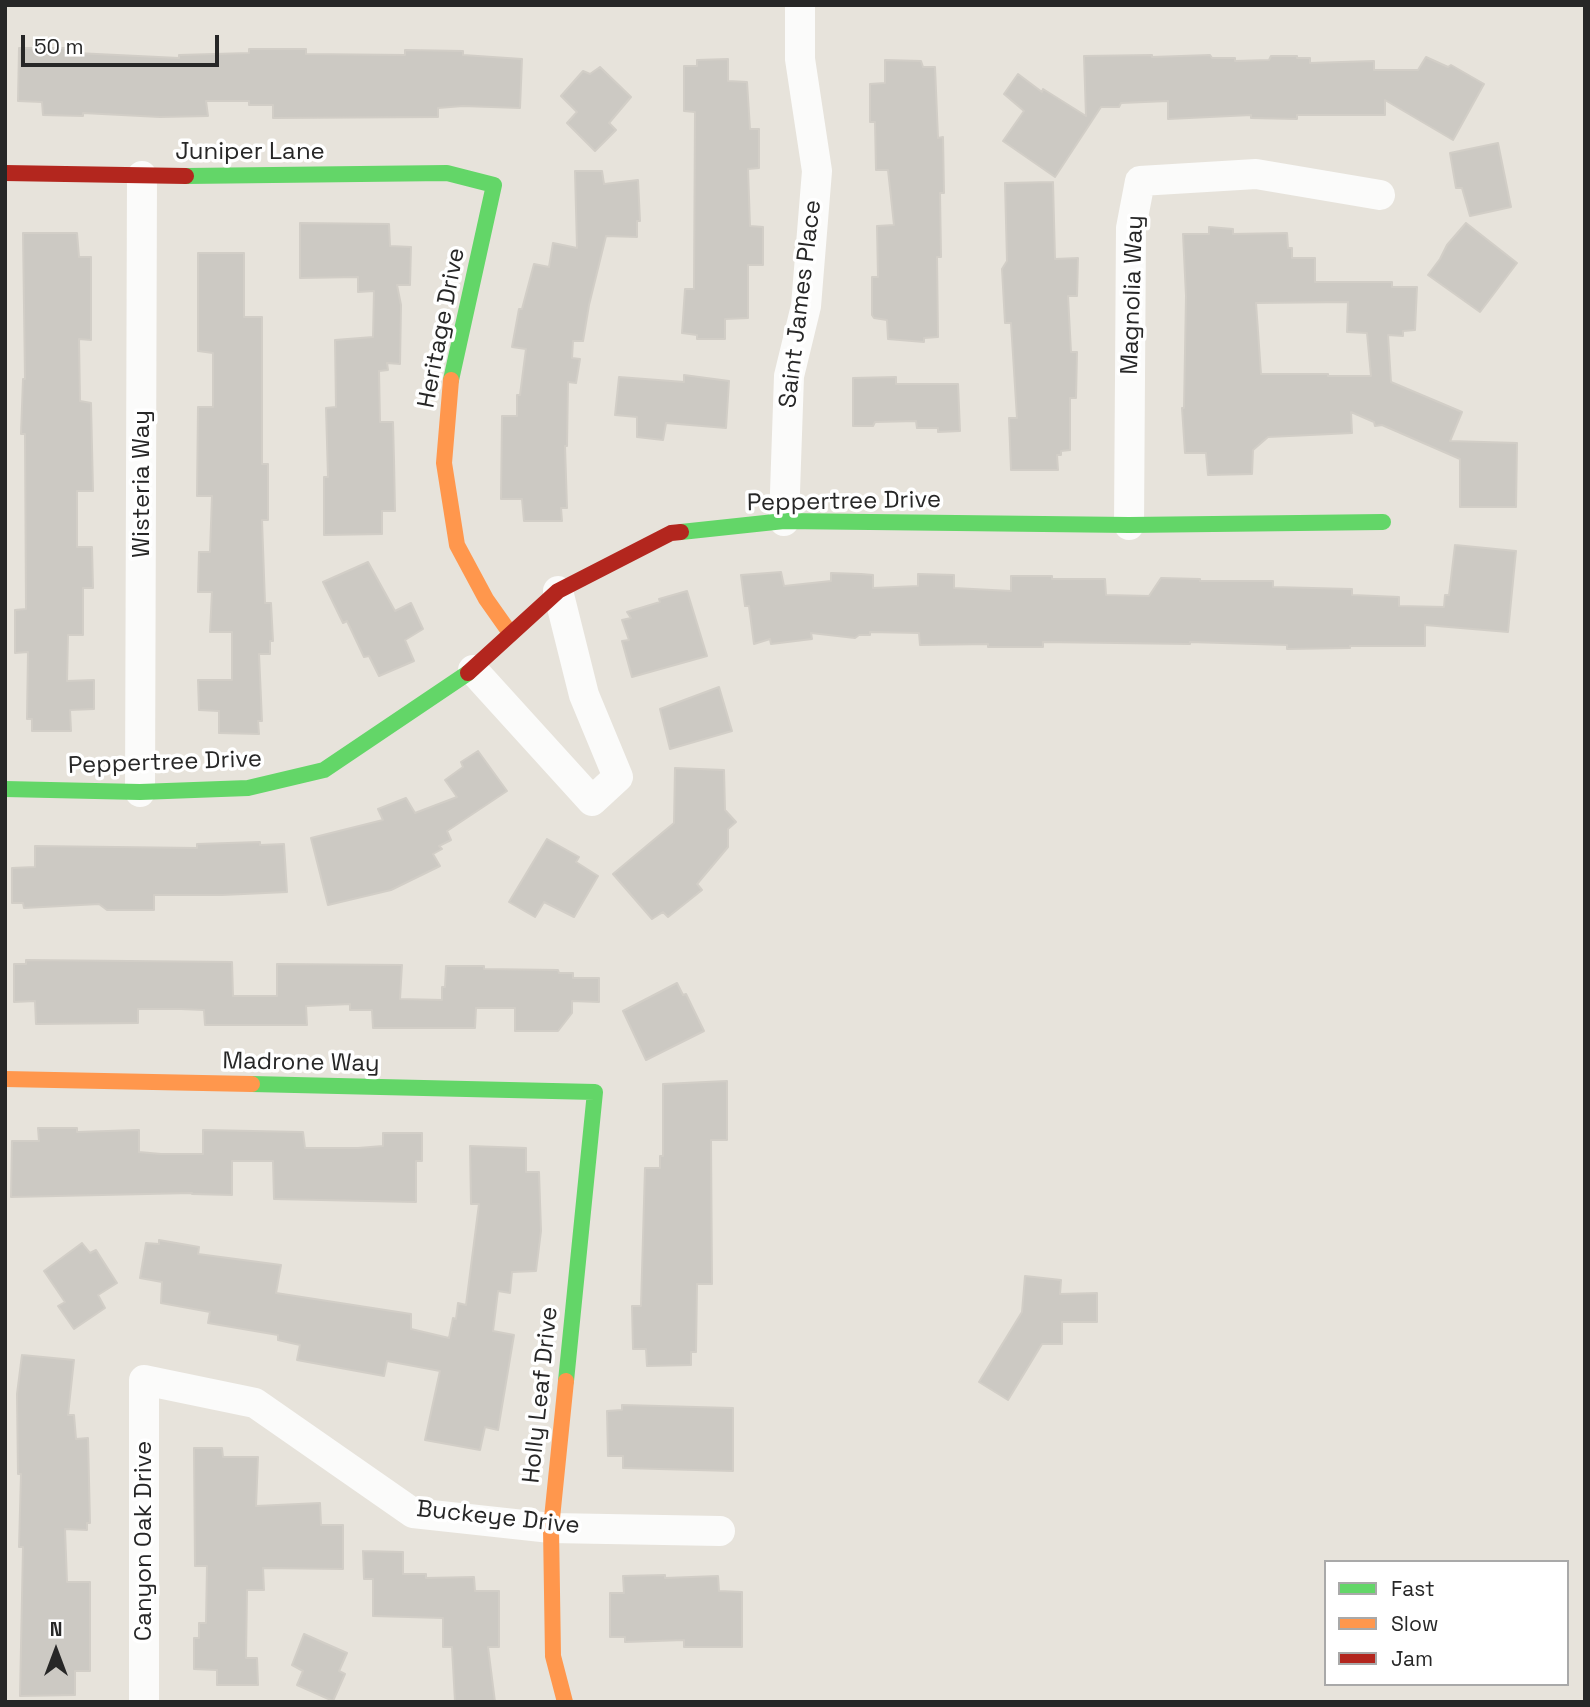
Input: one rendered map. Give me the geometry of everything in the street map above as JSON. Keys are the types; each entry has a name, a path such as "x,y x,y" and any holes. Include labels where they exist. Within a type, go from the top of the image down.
{"street":[{"name":"Saint James Place","path":"784,521 789,376 806,306 817,171 800,59 800,5"},
{"name":"Juniper Lane","path":"5,173 142,176 447,173 494,185"},
{"name":"Magnolia Way","path":"1129,525 1131,228 1140,181 1256,174 1380,195"},
{"name":"Wisteria Way","path":"141,792 142,176"},
{"name":"Heritage Drive","path":"494,185 452,372 444,463 457,545 486,598 510,633"},
{"name":"Peppertree Drive","path":"5,789 141,792 248,788 324,770 473,670 558,591 671,533 784,521 1129,525 1383,522"},
{"path":"473,670 592,801 618,777 584,695 558,591"},
{"name":"Madrone Way","path":"5,1079 595,1092"},
{"name":"Holly Leaf Drive","path":"565,1702 553,1656 551,1528 595,1092"},
{"name":"Buckeye Drive","path":"144,1380 255,1403 413,1513 551,1528 720,1531"},
{"name":"Canyon Oak Drive","path":"144,1380 144,1702"}],"building":[{"path":"19,48 76,48 76,53 179,58 179,55 249,53 249,49 306,49 306,54 405,55 405,50 463,51 463,55 522,59 520,108 438,108 438,117 273,118 273,105 249,105 249,101 206,101 208,116 160,117 83,113 83,116 43,115 42,102 18,101"},
{"path":"1210,55 1212,58 1235,58 1235,61 1297,56 1310,58 1310,63 1374,61 1374,70 1418,70 1426,57 1448,67 1451,65 1484,84 1453,140 1385,100 1385,115 1297,115 1297,119 1251,118 1251,115 1168,119 1168,101 1121,103 1119,107 1101,107 1055,177 1003,141 1024,111 1004,94 1018,74 1042,92 1043,89 1086,116 1084,56"},
{"path":"728,59 728,81 747,82 750,129 759,129 759,168 748,169 750,226 763,227 763,265 748,265 748,318 725,319 725,339 697,339 697,335 682,333 685,289 694,289 695,112 684,111 684,66 697,66 697,60"},
{"path":"885,60 921,61 923,67 935,67 938,138 943,137 944,193 940,193 941,257 937,257 938,337 924,338 924,342 888,339 887,320 874,318 872,315 872,277 878,277 877,226 894,225 888,170 876,170 875,122 870,122 870,84 885,83"},
{"path":"600,67 631,97 609,123 616,130 595,151 567,123 577,112 561,96 583,71 590,74"},
{"path":"1498,143 1511,207 1470,216 1462,188 1456,188 1450,153"},
{"path":"575,171 602,171 604,184 638,180 640,221 637,221 637,237 606,236 583,341 573,341 572,358 580,359 576,383 568,382 565,446 567,508 561,508 562,521 524,521 522,499 501,499 502,416 517,416 517,395 520,395 526,349 512,347 519,309 522,309 534,264 549,267 553,243 577,248"},
{"path":"1053,182 1055,259 1078,258 1077,296 1068,296 1071,352 1077,352 1076,398 1070,398 1070,450 1061,451 1061,455 1057,455 1058,470 1011,470 1009,418 1017,418 1011,323 1005,323 1002,269 1007,261 1005,183"},
{"path":"300,223 389,224 390,246 411,247 410,285 397,285 401,305 400,364 387,363 388,370 379,371 380,422 393,422 395,511 382,511 382,534 324,535 324,477 328,477 326,408 336,407 335,340 373,337 374,291 358,292 358,277 300,278"},
{"path":"1466,223 1517,263 1480,312 1428,275 1447,245"},
{"path":"1209,227 1233,229 1233,234 1287,233 1292,258 1315,258 1315,282 1392,282 1392,287 1417,287 1415,330 1403,331 1403,336 1388,335 1391,382 1462,412 1450,441 1517,443 1516,507 1460,507 1460,459 1382,425 1375,426 1374,422 1351,412 1352,433 1268,437 1253,450 1252,474 1208,475 1206,453 1185,453 1182,408 1186,296 1183,234 1209,234","holes":["1348,302 1347,332 1367,333 1371,376 1261,374 1256,303"]},
{"path":"23,233 77,233 79,257 91,257 91,340 79,339 80,401 91,403 93,491 77,491 77,547 92,547 93,588 83,588 83,635 68,635 67,681 94,680 94,709 70,710 71,731 32,731 32,719 27,719 28,652 15,653 15,610 26,609 25,434 21,434 25,379"},
{"path":"198,253 244,253 244,317 262,317 262,464 268,464 268,520 262,520 265,603 271,603 273,641 270,641 270,654 259,654 262,721 258,721 259,734 219,733 219,711 199,710 198,680 232,680 232,632 210,632 212,592 198,592 199,552 210,552 212,496 197,496 198,407 213,407 213,353 198,351"},
{"path":"684,375 729,381 726,428 666,423 663,440 637,437 637,417 615,415 619,377 684,382"},
{"path":"896,377 896,384 958,384 960,431 938,432 938,428 917,428 916,421 875,422 873,426 853,426 853,378"},
{"path":"1455,545 1516,551 1508,632 1425,625 1425,646 1350,648 1287,649 1287,645 1190,642 1043,642 1043,647 988,647 988,644 920,645 919,633 870,632 870,635 859,635 855,638 811,633 812,639 771,644 770,639 754,644 749,606 745,606 741,575 781,572 784,586 831,581 831,573 873,575 873,588 918,586 918,574 954,575 954,588 1011,591 1011,576 1052,576 1052,579 1105,579 1106,595 1149,596 1161,578 1273,581 1273,587 1352,589 1352,595 1399,597 1399,606 1444,607 1445,595 1449,595"},
{"path":"368,562 395,611 411,603 423,629 405,640 414,661 379,676 369,656 364,657 347,621 343,623 323,582"},
{"path":"687,591 707,656 632,677 622,641 629,640 622,620 631,618 627,612"},
{"path":"719,687 732,731 670,749 660,709"},
{"path":"478,751 507,791 447,831 451,840 439,846 442,849 433,854 440,866 391,890 328,905 311,838 383,820 378,809 406,798 415,813 457,797 445,780 463,767 461,762"},
{"path":"675,768 724,770 725,810 736,822 728,829 728,847 697,884 702,890 668,917 663,912 652,919 613,874 674,823"},
{"path":"547,839 579,857 576,862 598,876 574,917 544,902 535,917 509,902"},
{"path":"260,842 260,845 284,844 287,892 154,895 154,910 107,910 99,904 24,908 23,903 12,903 12,868 35,867 35,846 197,848 197,844"},
{"path":"26,960 232,962 233,996 277,996 277,964 402,965 400,999 442,1000 446,966 558,970 559,973 573,973 573,978 599,978 599,1002 572,1001 572,1013 558,1031 515,1031 515,1008 476,1008 475,1028 373,1028 372,1010 350,1010 350,1004 306,1006 307,1025 205,1025 204,1010 181,1009 138,1009 138,1023 36,1024 35,1001 14,1002 14,964 26,964"},
{"path":"677,983 683,995 686,994 704,1031 646,1060 623,1011"},
{"path":"727,1081 727,1140 711,1140 712,1284 697,1284 696,1352 691,1352 691,1365 647,1366 646,1349 633,1349 632,1306 641,1306 645,1168 660,1168 660,1156 663,1156 663,1084"},
{"path":"38,1128 77,1128 77,1132 139,1130 139,1152 161,1154 203,1154 203,1130 303,1132 305,1148 383,1146 383,1133 422,1133 422,1161 416,1161 416,1202 274,1199 273,1161 232,1161 232,1195 192,1193 11,1197 12,1141 39,1141"},
{"path":"470,1146 526,1148 526,1172 539,1172 541,1231 536,1271 512,1272 510,1293 498,1291 493,1331 514,1335 498,1430 485,1427 480,1450 425,1440 440,1371 387,1361 384,1376 297,1360 300,1345 278,1340 278,1335 208,1323 210,1312 161,1303 162,1282 140,1278 146,1243 159,1244 159,1240 199,1247 198,1254 281,1265 276,1293 411,1314 411,1329 449,1338 458,1303 466,1305 479,1204 471,1204"},
{"path":"82,1243 90,1253 96,1250 117,1283 98,1295 105,1308 74,1329 58,1306 65,1302 44,1271"},
{"path":"1025,1276 1061,1280 1060,1294 1097,1293 1097,1322 1062,1322 1062,1344 1042,1344 1008,1400 979,1382 1022,1312"},
{"path":"22,1355 74,1360 68,1415 74,1415 76,1439 88,1438 90,1523 87,1523 87,1530 65,1529 67,1582 90,1582 90,1671 75,1671 75,1695 20,1696 23,1547 19,1547 21,1474 18,1474 17,1394"},
{"path":"622,1405 733,1408 733,1471 623,1468 623,1456 608,1456 607,1411 622,1410"},
{"path":"194,1448 222,1448 223,1457 258,1457 256,1506 320,1503 321,1525 343,1525 343,1569 263,1568 264,1590 247,1590 246,1658 257,1658 258,1685 217,1685 217,1670 194,1669 194,1638 199,1638 199,1623 206,1623 207,1566 195,1566"},
{"path":"363,1551 403,1552 403,1574 426,1574 426,1578 474,1577 475,1591 499,1591 499,1647 488,1647 495,1702 455,1702 452,1647 443,1647 443,1618 373,1616 373,1579 364,1579"},
{"path":"665,1575 665,1578 718,1576 719,1591 742,1592 742,1647 684,1647 684,1640 625,1642 625,1637 610,1637 610,1593 624,1593 623,1576"},
{"path":"304,1634 347,1653 339,1671 345,1674 333,1701 297,1685 303,1671 292,1665"}],"traffic: fast":[{"path":"186,176 447,173 494,185 451,380"},
{"path":"681,532 784,521 1129,525 1383,522"},
{"path":"5,789 140,792 248,788 324,770 468,673"},
{"path":"252,1084 595,1092 566,1381"}],"traffic: slow":[{"path":"451,380 444,463 457,545 486,599 510,633"},
{"path":"5,1079 252,1084"},
{"path":"565,1702 553,1656 551,1528 566,1381"}],"traffic: jam":[{"path":"5,173 186,176"},
{"path":"468,673 558,591 671,533 681,532"}]}
